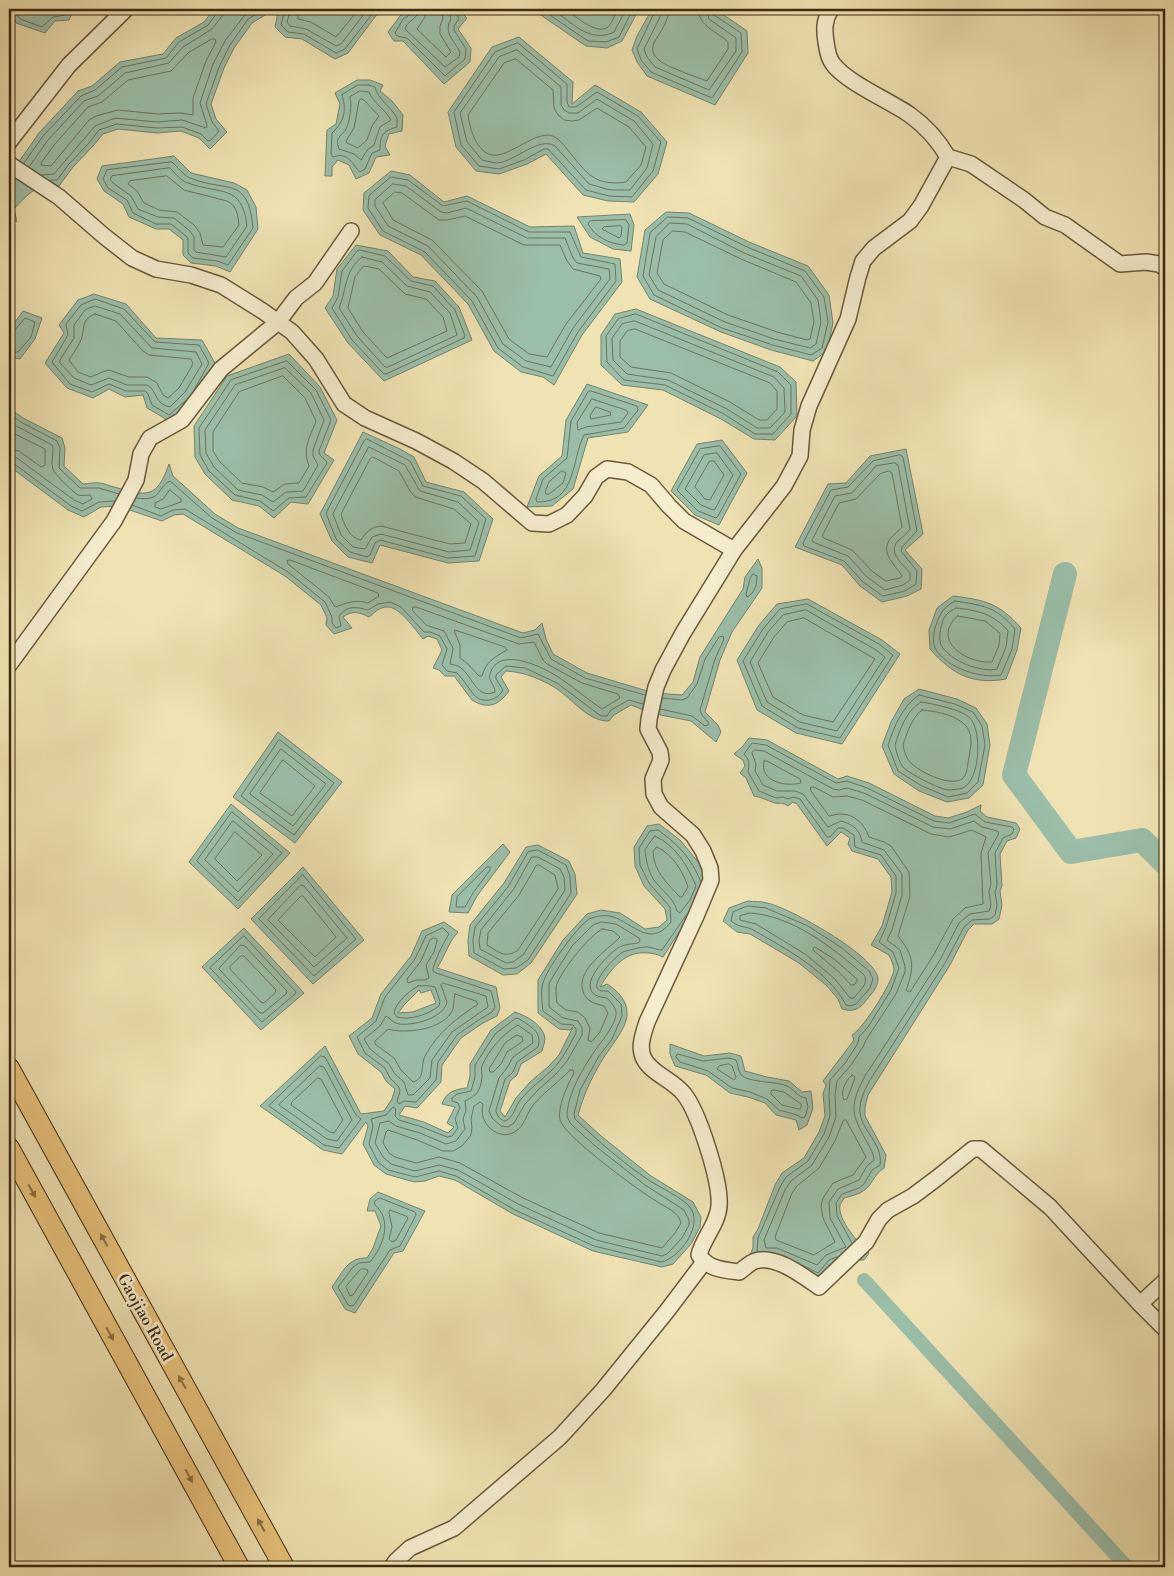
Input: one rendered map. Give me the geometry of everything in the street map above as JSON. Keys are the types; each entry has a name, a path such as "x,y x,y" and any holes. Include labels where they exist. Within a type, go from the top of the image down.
{"main road":[{"name":"Gaojiao Road","path":"9,1068 284,1567"},
{"path":"9,1148 239,1567"}],"street":[{"path":"9,142 69,65 126,9"},
{"path":"831,9 826,17 824,30 827,51 832,64 844,74 908,114 928,129 940,143 948,157 971,164 1024,200 1045,217 1065,225 1120,264 1146,262 1159,264 1165,268"},
{"path":"948,157 921,206 910,221 874,248 863,261 848,319 809,406 802,430 800,456 784,486 734,550 663,670 656,687 649,724 652,737 660,752 661,760 653,779 654,794 661,808 693,836 703,851 710,868 711,880 646,1022 641,1039 641,1051 653,1070 672,1081 685,1095 700,1125 712,1161 718,1190 719,1207 716,1221 701,1247 699,1255 704,1262 723,1270 739,1272 754,1261 774,1261 795,1271 818,1286 866,1242 879,1219 888,1210 919,1192 973,1149 981,1150 1050,1207 1165,1329"},
{"path":"9,164 59,197 132,258 156,270 191,275 221,285 278,322 292,332 316,359 344,404 365,418 416,440 453,460 483,481 532,523 549,524 567,515 585,496 596,477 607,469 628,472 651,485 684,521 734,550"},
{"path":"9,665 114,521 136,480 141,454 150,438 182,420 221,368 278,322 296,298 315,283 351,231"},
{"path":"392,1567 396,1560 410,1548 454,1528 560,1436 603,1390 668,1311 704,1262"},
{"path":"1140,1304 1165,1281"}],"water":[{"path":"9,9 74,9 69,20 55,21 45,33 16,23"},
{"path":"214,9 275,9 252,23 234,48 224,68 211,104 216,119 227,132 210,149 199,138 181,131 157,133 118,129 103,134 73,167 59,186 39,188 34,191 14,209 17,222 9,217 9,176 39,133 78,91 92,86 120,62 163,54 176,38 204,22"},
{"path":"282,9 381,9 348,53 335,59 302,39 285,37 275,27 278,12"},
{"path":"410,9 458,9 467,18 458,29 471,48 470,62 444,84 403,41 394,41 388,32 400,16"},
{"path":"532,9 639,9 622,41 607,48 586,46"},
{"path":"652,9 715,9 747,31 748,53 715,105 647,76 637,62 632,50 637,36"},
{"path":"519,37 573,82 572,104 595,85 641,112 667,142 658,174 634,202 608,201 583,195 546,154 527,164 499,174 476,171 456,147 448,112 492,47"},
{"path":"357,80 370,80 383,85 380,91 392,101 403,115 402,131 389,134 385,146 390,155 376,157 369,173 356,179 349,165 338,160 332,167 332,176 325,176 327,130 336,124 340,104 335,93"},
{"path":"174,156 191,173 234,183 247,190 256,207 258,229 230,272 216,266 191,263 183,255 183,240 169,229 156,229 129,217 123,204 104,191 97,179 102,166"},
{"path":"391,171 410,175 444,202 467,196 530,227 574,226 583,253 620,259 622,282 582,335 554,385 543,377 521,372 494,351 468,304 421,255 380,235 363,210 364,193"},
{"path":"666,212 689,213 749,242 808,266 829,295 833,323 827,351 813,361 771,350 721,332 650,299 637,277 645,230"},
{"path":"630,214 634,225 631,251 613,249 590,237 577,217"},
{"path":"356,245 388,251 413,277 435,281 459,307 472,340 384,381 348,343 325,308 333,296 337,269"},
{"path":"94,294 126,304 156,338 202,340 215,363 194,400 171,422 147,408 143,395 125,397 109,389 93,398 67,388 45,363 64,333 59,325 78,300"},
{"path":"636,309 780,367 796,382 797,416 775,440 754,439 721,419 663,390 622,385 601,365 601,335 615,314"},
{"path":"23,311 42,318 35,339 20,359 9,357 9,330"},
{"path":"289,354 320,387 337,420 324,453 334,460 308,504 291,502 274,518 259,506 232,500 205,474 195,457 194,426 227,376"},
{"path":"587,384 648,405 628,432 588,438 573,489 552,506 527,507 539,476 562,456 566,420"},
{"path":"9,408 23,418 62,438 65,448 64,466 83,484 101,483 135,492 150,492 160,483 169,464 173,476 215,514 238,528 523,633 535,630 542,623 546,639 553,654 587,673 654,693 682,695 693,682 700,657 743,589 745,577 758,559 762,568 762,588 732,632 720,660 705,712 718,725 721,732 716,742 691,721 651,713 631,705 614,715 609,721 601,720 587,714 561,692 548,684 531,676 506,671 501,677 509,691 497,703 483,705 478,703 472,700 454,676 445,676 439,670 433,668 442,650 437,639 428,636 423,639 397,610 387,607 382,608 369,617 356,612 349,613 343,617 352,628 334,634 326,625 327,618 321,605 285,576 183,514 174,515 162,521 118,506 101,507 84,517 68,510 9,466"},
{"path":"363,432 414,457 426,482 464,492 493,519 479,561 448,563 380,545 372,563 348,557 332,541 320,514"},
{"path":"722,440 747,473 719,525 695,515 671,491 697,444"},
{"path":"906,449 923,534 905,550 922,569 921,589 907,596 882,602 860,586 842,565 795,547 828,484 846,483 870,456"},
{"path":"953,596 991,604 1006,613 1021,628 1017,650 1006,679 983,680 964,676 946,665 930,649 929,630 937,608"},
{"path":"808,599 882,640 900,654 842,744 796,733 757,710 737,660 759,625 777,604"},
{"path":"919,689 957,699 976,708 987,724 990,745 983,785 969,798 947,802 919,791 894,774 882,746 891,722 904,699"},
{"path":"278,732 342,782 295,843 233,797"},
{"path":"749,738 767,740 838,779 847,776 869,783 935,816 948,818 981,805 980,811 987,817 1016,823 1020,829 1016,838 1007,841 1000,854 1002,905 999,919 992,924 974,924 968,930 950,965 868,1095 865,1116 886,1155 884,1168 866,1189 859,1194 844,1198 840,1204 840,1211 845,1224 869,1253 864,1260 844,1260 817,1278 762,1266 750,1255 753,1248 753,1237 782,1173 804,1158 819,1132 825,1116 823,1094 826,1085 823,1081 854,1040 852,1035 870,1015 892,976 894,968 889,955 871,945 882,926 892,892 891,877 878,859 852,851 848,844 850,838 841,832 827,846 797,804 793,802 788,806 754,796 746,778 740,773 745,766 743,760 734,754"},
{"path":"231,804 290,853 238,909 189,862"},
{"path":"659,824 680,840 699,863 708,887 663,957 656,954 640,953 625,958 608,974 600,987 607,984 615,990 626,1005 627,1015 621,1032 594,1075 578,1115 651,1176 693,1202 701,1217 700,1227 691,1244 673,1264 662,1267 593,1251 513,1214 455,1180 439,1176 425,1181 414,1182 386,1174 374,1165 363,1144 368,1126 366,1122 342,1154 323,1150 260,1106 325,1046 361,1114 384,1111 392,1099 395,1089 386,1081 381,1072 358,1054 349,1036 372,1018 381,994 411,956 422,931 444,922 458,932 437,968 496,987 500,1008 497,1016 461,1038 442,1065 441,1082 417,1108 405,1106 399,1115 424,1122 448,1133 454,1127 447,1123 455,1107 442,1104 444,1100 452,1092 467,1088 470,1064 491,1030 515,1012 538,1025 544,1033 545,1040 542,1051 521,1064 517,1075 510,1081 500,1111 505,1117 516,1098 559,1055 573,1027 570,1030 559,1029 538,1013 538,980 563,940 587,914 601,910 620,913 645,929 659,927 667,920 665,909 644,886 635,866 634,847 647,826","holes":["419,990 421,993 431,990 436,1003 413,1012 398,1013"]},
{"path":"503,844 510,852 477,896 468,913 449,912 452,895"},
{"path":"538,845 569,861 575,874 577,894 531,963 517,974 503,975 469,956 468,940 470,925 504,883 526,847"},
{"path":"303,867 364,940 313,984 251,919"},
{"path":"748,901 767,903 793,913 830,934 863,958 874,969 878,979 875,988 865,1002 855,1010 842,1009 838,999 827,986 799,963 750,934 737,932 723,921 729,908"},
{"path":"244,928 304,993 261,1030 202,967"},
{"path":"670,1044 704,1056 730,1053 741,1056 745,1071 789,1081 802,1092 811,1091 813,1108 807,1125 799,1130 796,1120 776,1115 765,1103 730,1093 706,1075 675,1066 670,1054"},
{"path":"378,1192 425,1211 403,1251 394,1253 355,1313 345,1309 332,1287 342,1271 350,1263 360,1258 367,1258 373,1248 381,1226 375,1211 367,1211 370,1199"}],"waterway":[{"path":"1065,574 1014,775 1071,852 1142,840 1165,863"},
{"path":"864,1280 1127,1567"}]}
